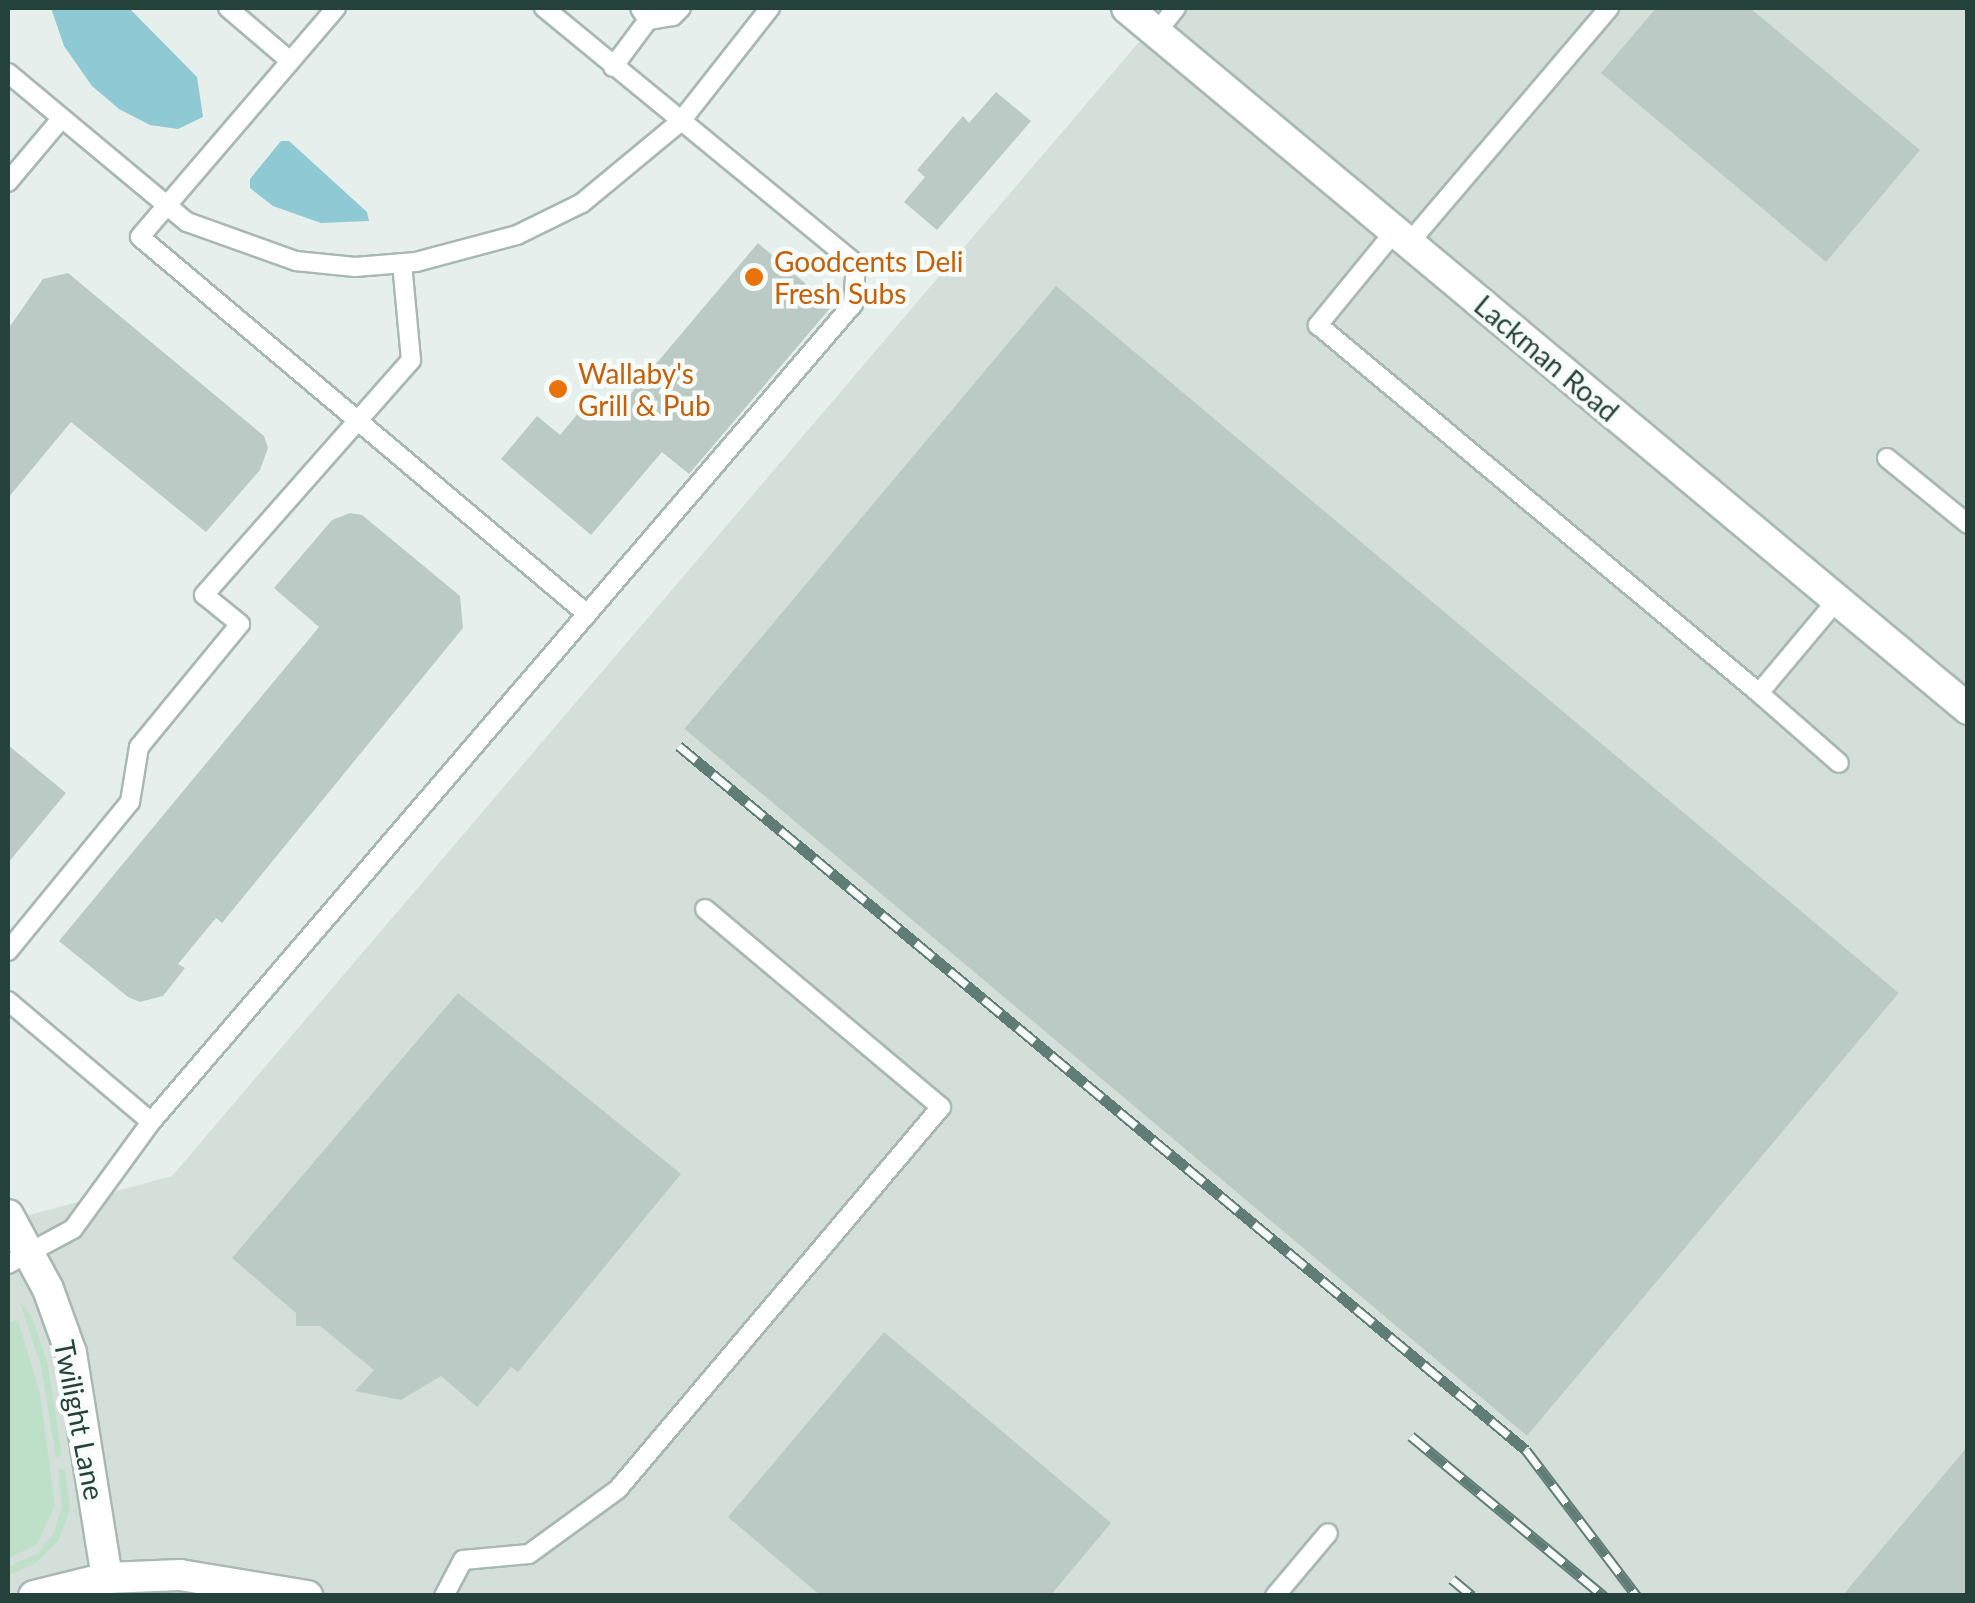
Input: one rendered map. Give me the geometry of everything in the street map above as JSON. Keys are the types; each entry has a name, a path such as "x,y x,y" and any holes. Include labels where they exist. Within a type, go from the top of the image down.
{"main road":[{"name":"Lackman Road","path":"1127,8 1968,709"},
{"name":"Twilight Lane","path":"8,1216 19,1258 71,1354 106,1578"},
{"path":"34,1596 106,1578 180,1575 306,1596"}],"lane":[{"path":"228,8 290,61"},
{"path":"336,8 140,236 587,614"},
{"path":"19,1258 73,1229 151,1122 853,304 856,264 544,8"},
{"path":"613,67 644,14 673,16 681,8"},
{"path":"1157,32 1176,8"},
{"path":"1609,8 1318,325 1839,763"},
{"path":"8,73 187,222 296,261 355,268 402,263 516,235 582,203 681,121 765,10"},
{"path":"8,182 61,119"},
{"path":"8,950 130,802 139,747 240,624 204,594 411,360 402,263"},
{"path":"1887,458 1968,524"},
{"path":"1759,693 1837,600"},
{"path":"444,1596 463,1560 529,1554 618,1490 941,1107 705,909"},
{"path":"8,1002 151,1122"},
{"path":"1276,1596 1328,1533"}],"shaded area":[{"path":"1168,8 1967,8 1967,1595 8,1596 8,1221 172,1176"}],"green space":[{"path":"20,1302 31,1315 48,1365 62,1456 56,1457 41,1366"},
{"path":"18,1320 40,1394 55,1506 37,1544 8,1559 8,1323"},
{"path":"65,1469 70,1509 59,1540 36,1563 8,1575 8,1567 38,1553 53,1535 62,1507 58,1470"}],"water":[{"path":"51,8 129,8 197,77 203,117 178,129 150,125 119,109 92,86 64,46"},
{"path":"281,141 289,141 367,212 369,221 321,223 273,206 250,188 250,179"}],"building":[{"path":"1656,8 1750,8 1920,150 1826,262 1601,73"},
{"path":"996,92 1031,121 937,230 904,202 925,177 917,170 963,116 969,123"},
{"path":"758,243 832,306 689,474 662,452 591,535 501,459 537,416 560,435 596,392 617,410"},
{"path":"68,273 264,436 268,448 260,470 206,532 71,422 8,498 8,329 43,279"},
{"path":"1056,286 1899,993 1527,1436 684,729"},
{"path":"350,513 362,515 460,596 463,628 222,923 216,918 178,964 185,968 163,996 140,1002 128,997 59,941 319,627 274,588 332,520"},
{"path":"8,745 66,793 8,863"},
{"path":"458,993 681,1174 518,1372 511,1367 477,1407 441,1376 401,1400 355,1391 374,1370 320,1326 296,1326 296,1313 232,1258"},
{"path":"884,1332 1111,1523 1050,1596 821,1596 728,1517"},
{"path":"1968,1446 1968,1596 1842,1596"}],"railway":[{"path":"679,746 1526,1450 1637,1596"},
{"path":"1411,1436 1604,1596"},
{"path":"1452,1579 1472,1596"}],"place":[{"name":"Goodcents Deli Fresh Subs","path":"754,277"},
{"name":"Wallaby's Grill & Pub","path":"558,389"}]}
